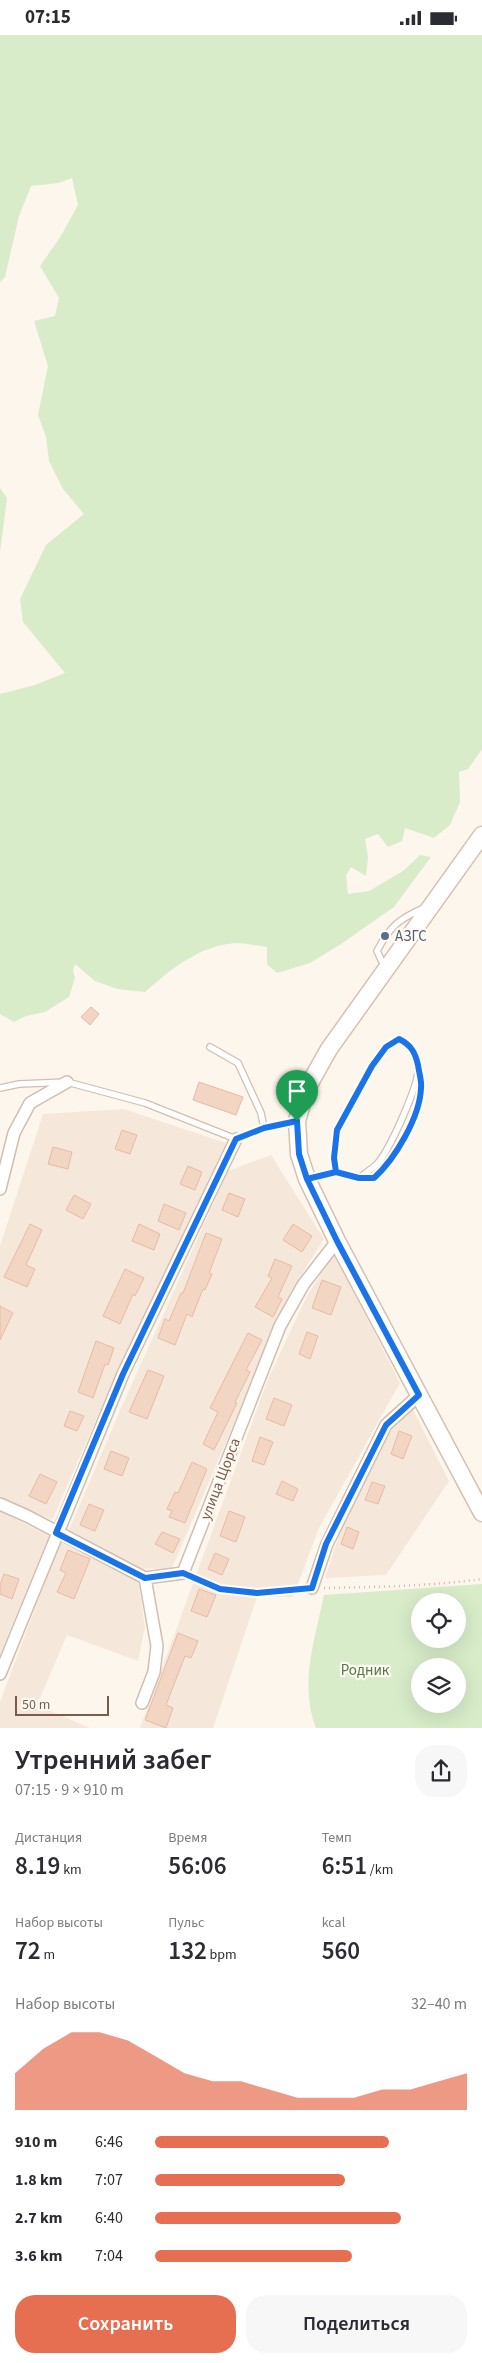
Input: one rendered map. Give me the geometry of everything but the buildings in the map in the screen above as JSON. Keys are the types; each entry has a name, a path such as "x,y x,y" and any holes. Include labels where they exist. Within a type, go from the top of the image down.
{"main road":[{"path":"482,835 324,1057 306,1090 297,1121 299,1154 307,1179 337,1241 482,1513"}],"street":[{"path":"0,1189 14,1133 30,1103 67,1082"},
{"path":"0,1674 56,1533 123,1374 236,1139"},
{"name":"улица Щорса","path":"183,1573 280,1325 302,1285 337,1241"},
{"path":"312,1588 326,1544 386,1425 419,1395"},
{"path":"0,1504 27,1516 56,1533 145,1578 183,1573"},
{"path":"142,1703 154,1672 158,1646 145,1578"}],"lane":[{"path":"307,1179 336,1172 359,1178 374,1178 386,1168 418,1110 422,1087 416,1054 408,1043 399,1039 386,1047 372,1066 337,1130 334,1158 336,1172"},
{"path":"210,1047 238,1063 261,1113 264,1128"},
{"path":"359,1178 378,1163 391,1141 419,1071"},
{"path":"0,1088 67,1082 145,1103 236,1139 264,1128 297,1121"}],"path":[{"path":"183,1573 220,1589 257,1593 312,1588 453,1583 482,1579"}],"shaded area":[{"path":"124,1109 226,1143 119,1368 52,1520 0,1497 0,1246 43,1114"},
{"path":"271,1155 324,1239 291,1291 172,1568 140,1569 69,1530 121,1408 228,1171"},
{"path":"334,1253 400,1383 319,1528 293,1597 257,1597 213,1728 140,1728 268,1379 307,1296"},
{"path":"413,1410 449,1481 386,1575 325,1578 346,1514 389,1433"},
{"path":"0,1511 49,1536 0,1654"},
{"path":"60,1542 138,1581 145,1627 138,1661 67,1635 37,1705 90,1728 0,1728 0,1702"}],"green space":[{"path":"0,35 482,35 482,749 468,769 459,772 460,802 450,825 434,838 405,828 402,841 388,847 378,834 365,839 368,857 366,876 351,867 346,875 348,894 369,891 403,871 420,855 431,857 394,907 310,963 277,973 267,964 267,947 240,943 223,945 210,948 186,960 145,992 117,989 95,981 75,964 73,970 75,978 69,997 45,1012 26,1016 14,1022 0,1014 0,694 35,685 65,673 23,622 20,599 46,545 84,514 63,489 49,461 46,437 38,415 48,366 34,321 55,316 59,298 40,266 61,236 78,205 72,178 58,183 31,186 19,216 5,277 0,282"},
{"path":"0,488 7,498 0,552"},
{"name":"Родник","path":"482,1584 482,1728 316,1728 309,1695 310,1661 324,1595"}],"place":[{"name":"АЗГС","path":"385,936"}],"route":[{"path":"297,1121 264,1128 236,1139 123,1374 56,1533 145,1578 183,1573 193,1579 220,1589 257,1593 312,1588 326,1544 386,1425 419,1395 337,1241 307,1179 336,1172 359,1178 374,1178 386,1168 418,1110 422,1087 416,1054 408,1043 399,1039 386,1047 372,1066 337,1130 334,1158 336,1172 307,1179 299,1154 297,1121"}]}
